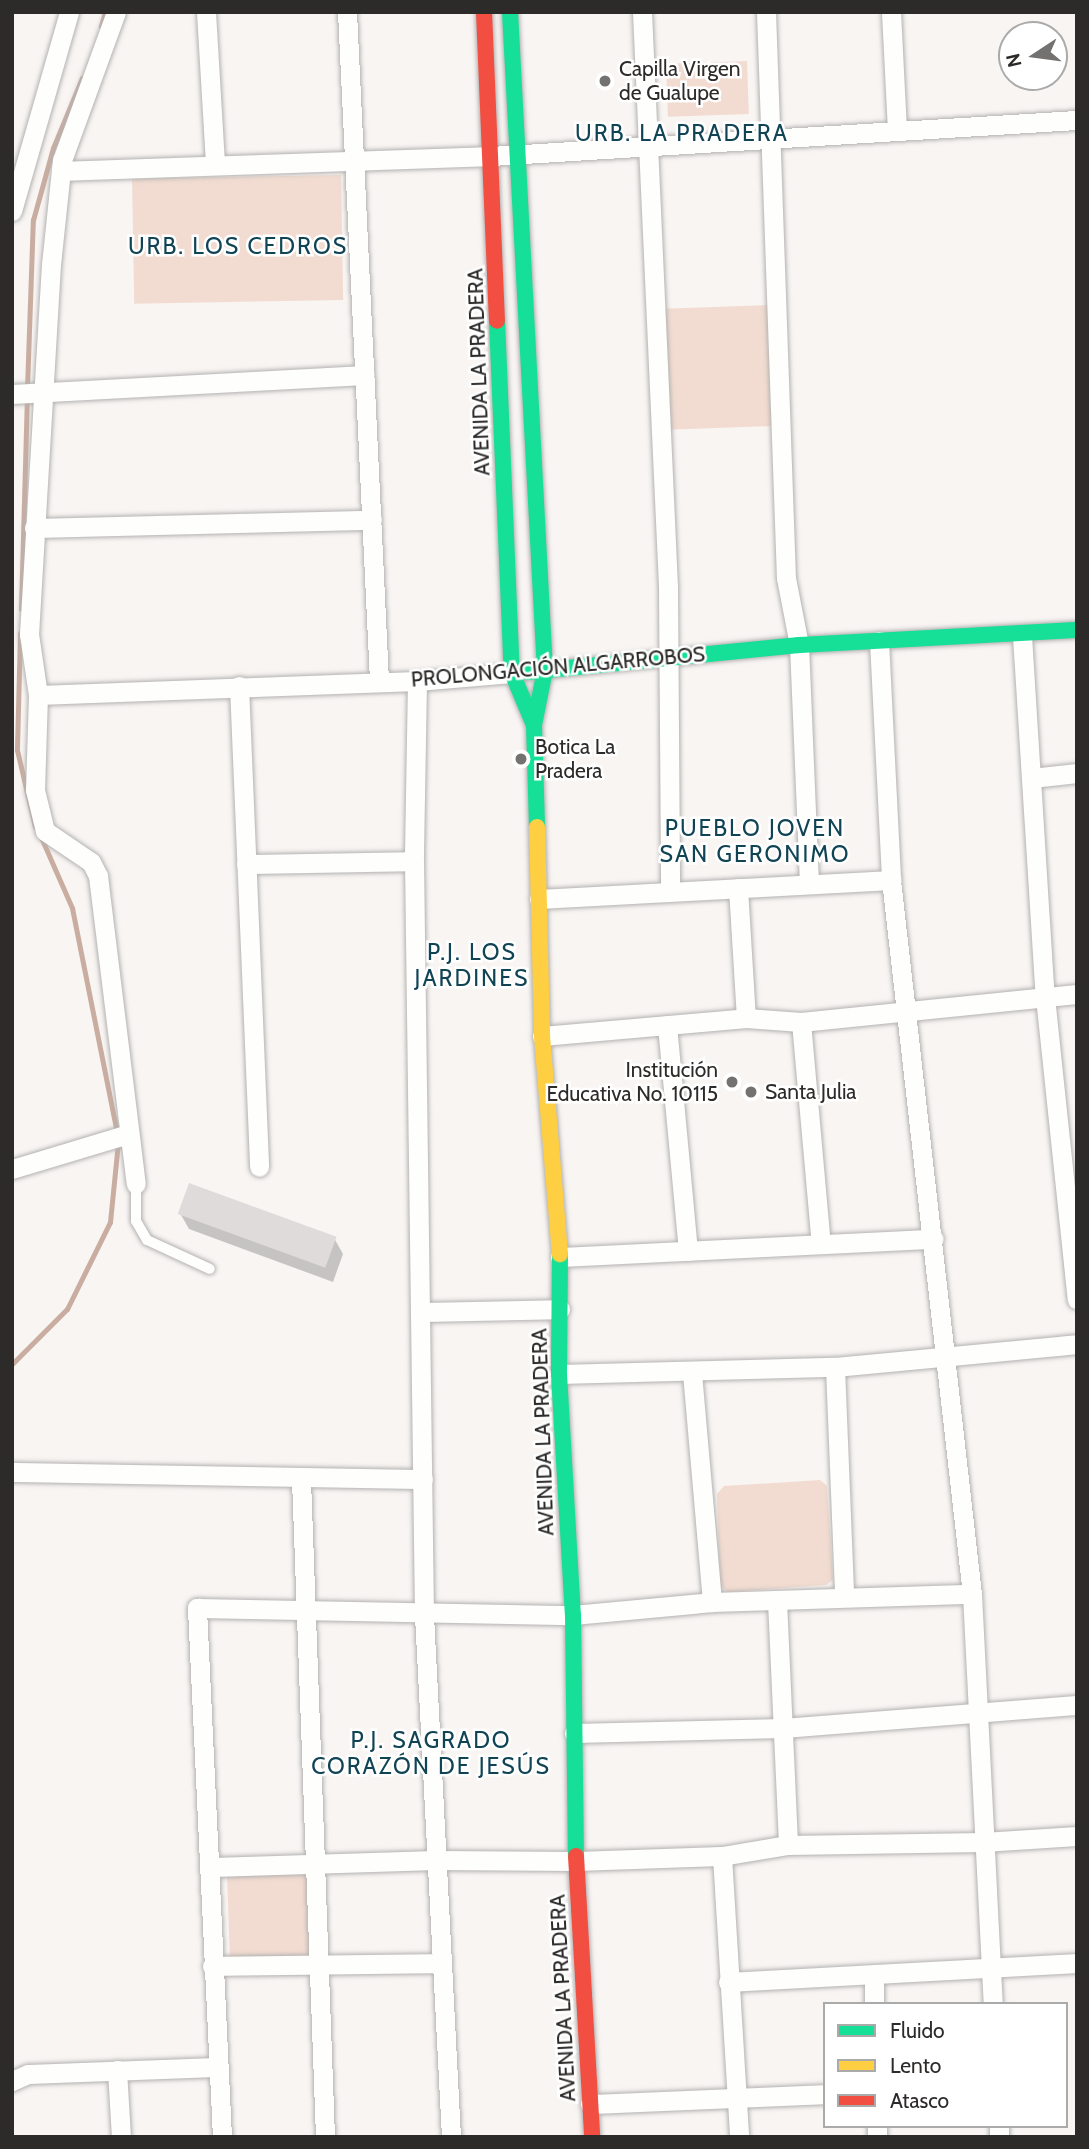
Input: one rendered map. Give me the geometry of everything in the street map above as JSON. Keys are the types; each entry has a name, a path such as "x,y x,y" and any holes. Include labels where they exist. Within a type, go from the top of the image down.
{"street":[{"path":"12,211 18,170 69,12"},
{"path":"116,12 61,171 39,394 29,634 38,695 36,790 45,831 90,862 98,876 121,1136 136,1184"},
{"path":"206,12 215,164"},
{"path":"347,12 379,680"},
{"name":"AVENIDA LA PRADERA","path":"484,12 512,673 534,725"},
{"name":"AVENIDA LA PRADERA","path":"510,12 545,670 534,725 542,1036 560,1257 559,1374 573,1615 576,1861 592,2137"},
{"path":"642,12 668,587 666,658 670,892"},
{"path":"766,12 786,578 799,645 809,884"},
{"path":"891,12 897,131"},
{"path":"61,171 491,156 1077,120"},
{"path":"13,394 364,375"},
{"path":"34,528 372,520"},
{"name":"PROLONGACIÓN ALGARROBOS","path":"38,695 379,680 417,681 799,645 1022,636 1077,630"},
{"path":"1022,636 1045,997 1071,1206 1077,1299"},
{"path":"879,641 891,880 904,1012 948,1359 972,1594 993,2002"},
{"path":"417,681 414,861 424,1615 451,2137"},
{"path":"239,686 259,1167"},
{"path":"1032,778 1077,773"},
{"path":"246,864 414,861"},
{"path":"539,899 891,880"},
{"path":"738,888 746,1018"},
{"path":"542,1036 746,1018 801,1022 1077,994"},
{"path":"801,1022 821,1244"},
{"path":"667,1025 688,1251"},
{"path":"12,1169 121,1136"},
{"path":"560,1257 934,1240"},
{"path":"421,1312 560,1309"},
{"path":"559,1374 692,1373 835,1367 948,1359 1077,1344"},
{"path":"835,1367 845,1596"},
{"path":"692,1373 712,1602"},
{"path":"12,1472 423,1479"},
{"path":"301,1479 325,2137"},
{"path":"222,2137 212,1966 212,1867 197,1608 306,1608 424,1615 573,1615 712,1602 972,1594"},
{"path":"777,1601 788,1845"},
{"path":"573,1734 783,1728 1077,1705"},
{"path":"212,1867 315,1866 436,1860 576,1861 722,1856 788,1845 983,1842 1077,1836"},
{"path":"722,1856 739,2137"},
{"path":"212,1966 442,1963"},
{"path":"728,1982 1077,1963"},
{"path":"873,1974 874,2002"},
{"path":"12,2081 29,2074 216,2067"},
{"path":"117,2070 121,2137"},
{"path":"590,2104 737,2100 823,2094"}],"lane":[{"path":"136,1184 136,1221 147,1240 210,1269"}],"shaded area":[{"path":"747,61 749,114 668,117 666,64"},
{"path":"341,175 343,300 134,304 132,179"},
{"path":"771,305 775,426 667,430 663,309"},
{"path":"820,1480 827,1486 833,1580 826,1585 727,1592 720,1585 717,1494 724,1486"},
{"path":"311,1873 314,1955 230,1958 227,1876"}],"building":[{"path":"189,1183 337,1237 325,1268 178,1214"}],"waterway":[{"path":"101,26 105,12"},
{"path":"27,388 33,220 53,148 82,78"},
{"path":"21,609 27,398"},
{"path":"20,633 17,750 35,827"},
{"path":"40,835 72,908 117,1133"},
{"path":"12,1364 67,1309 110,1222 118,1142"}],"traffic: fast":[{"path":"510,12 545,670 534,725 537,827"},
{"path":"497,321 512,673 534,725"},
{"path":"528,672 799,645 1077,630"},
{"path":"560,1254 559,1374 573,1615 576,1856"}],"traffic: slow":[{"path":"537,827 542,1036 560,1254"}],"traffic: jam":[{"path":"484,12 497,321"},
{"path":"576,1856 592,2137"}],"place":[{"name":"Capilla Virgen de Gualupe","path":"605,81"},
{"name":"Botica La Pradera","path":"521,759"},
{"name":"Institución Educativa No. 10115","path":"732,1082"},
{"name":"Santa Julia","path":"751,1092"}],"district":[{"name":"URB. LA PRADERA","path":"682,133"},
{"name":"URB. LOS CEDROS","path":"238,246"},
{"name":"PUEBLO JOVEN SAN GERONIMO","path":"755,841"},
{"name":"P.J. LOS JARDINES","path":"472,965"},
{"name":"P.J. SAGRADO CORAZÓN DE JESÚS","path":"431,1753"}]}
